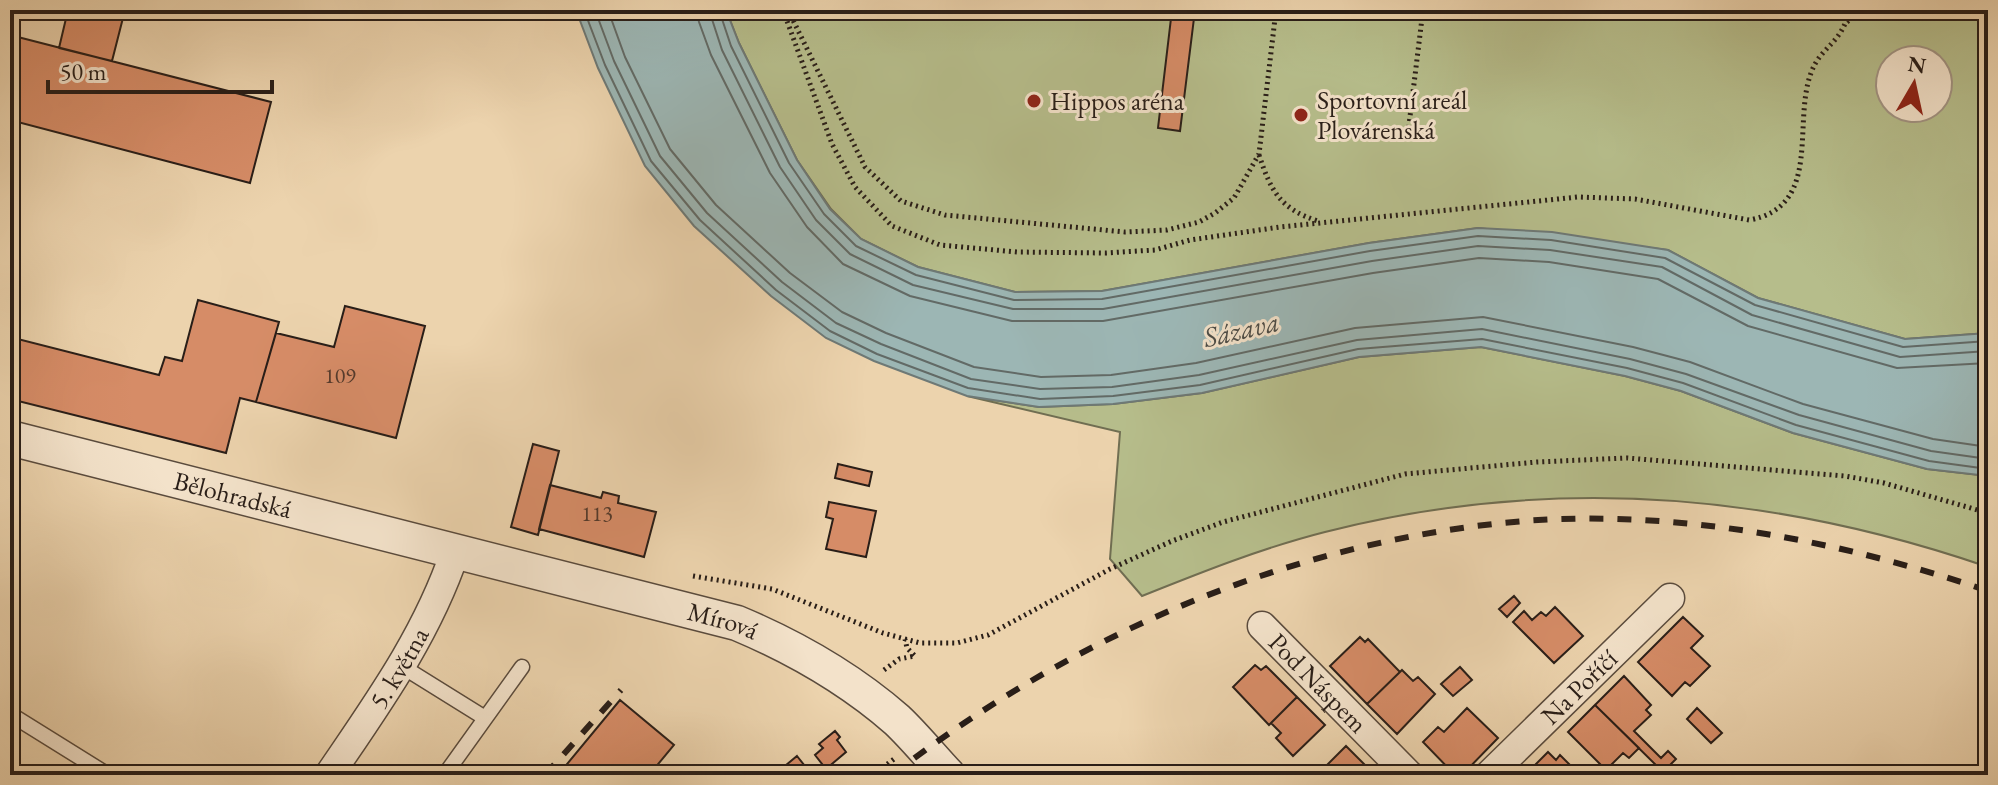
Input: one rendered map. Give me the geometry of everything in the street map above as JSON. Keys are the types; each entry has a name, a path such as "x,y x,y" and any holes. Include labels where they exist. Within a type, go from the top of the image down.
{"street":[{"name":"Bělohradská","path":"10,438 455,552"},
{"name":"Mírová","path":"455,552 737,623 788,646 855,689 898,722 948,775"},
{"name":"5. května","path":"329,775 403,667 434,609 455,552"},
{"name":"Na Poříčí","path":"1489,775 1670,598"},
{"name":"Pod Náspem","path":"1262,626 1409,775"}],"lane":[{"path":"403,667 485,718"},
{"path":"446,773 522,667"},
{"path":"10,714 108,775"}],"path":[{"path":"786,10 865,167 901,201 945,215 1125,232 1167,230 1199,222 1234,198 1259,154 1276,10"},
{"path":"786,10 832,144 855,187 892,226 940,245 1017,252 1143,251 1190,240 1321,222 1578,197 1635,199 1749,220 1767,217 1785,203 1798,179 1807,83 1814,65 1842,34 1849,10"},
{"path":"1408,133 1423,10"},
{"path":"1847,23 1861,10"},
{"path":"1259,154 1269,184 1279,199 1291,210 1321,222"},
{"path":"665,603 680,574 772,589 883,633 920,643 957,643 988,635 1110,569 1223,522 1405,474 1537,462 1643,459 1845,476 1884,483 1988,513"},
{"path":"876,678 892,662 915,656 907,648 905,639"}],"green space":[{"name":"Sportovní areál Plovárenská","path":"726,10 1988,10 1988,333 1905,339 1758,298 1668,250 1478,228 1369,243 1102,291 1015,292 918,267 861,239 831,209 797,160"},
{"path":"1481,347 1625,376 1681,391 1793,433 1927,469 1988,476 1988,567 1906,542 1824,522 1741,508 1658,500 1575,498 1492,503 1409,514 1325,532 1255,553 1142,596 1110,559 1120,432 967,396 1039,407 1113,404 1202,393 1359,357"}],"water":[{"name":"Sázava","path":"576,10 726,10 797,160 830,209 861,239 918,267 1015,292 1102,291 1369,243 1478,228 1552,232 1668,250 1758,298 1905,339 1988,333 1988,476 1927,469 1793,433 1681,391 1625,376 1481,347 1359,357 1202,393 1113,404 1039,407 967,396 874,361 826,338 771,296 694,226 645,166 598,68"}],"building":[{"path":"68,10 125,10 112,61 59,48"},
{"path":"1172,10 1195,10 1180,131 1158,128"},
{"path":"10,35 271,102 250,183 10,120"},
{"path":"198,300 279,322 256,402 240,398 226,453 10,399 10,337 159,375 165,357 182,361"},
{"path":"345,306 425,326 396,438 256,402 276,333 334,347"},
{"path":"533,444 559,451 538,535 511,527"},
{"path":"838,464 872,472 869,486 835,478"},
{"path":"550,485 601,498 603,492 619,496 618,503 656,512 644,557 539,529"},
{"path":"829,502 876,511 866,557 826,549 833,519 826,517"},
{"path":"1514,596 1520,603 1507,617 1499,609"},
{"path":"1555,607 1583,636 1554,663 1513,622 1524,611 1532,620 1541,612 1546,616"},
{"path":"1683,617 1703,636 1691,648 1710,666 1690,686 1685,682 1672,696 1638,662"},
{"path":"1360,637 1365,642 1368,639 1400,672 1367,704 1330,666"},
{"path":"1255,665 1261,670 1266,666 1297,697 1269,725 1233,687"},
{"path":"1460,667 1472,680 1453,696 1441,684"},
{"path":"1402,670 1413,681 1418,677 1435,694 1397,734 1367,704"},
{"path":"1624,676 1651,705 1646,710 1651,715 1634,731 1661,758 1668,751 1676,759 1663,772 1595,705"},
{"path":"1297,697 1325,725 1293,756 1276,738 1281,733 1271,723"},
{"path":"620,700 674,745 649,775 558,775"},
{"path":"1595,705 1639,748 1629,758 1623,753 1606,770 1568,732"},
{"path":"1467,708 1498,738 1462,775 1455,775 1423,742 1438,727 1444,732"},
{"path":"1697,708 1722,733 1711,743 1687,719"},
{"path":"835,731 840,737 837,740 846,752 826,769 815,755 823,748 819,744"},
{"path":"1346,746 1374,774 1322,775 1320,772"},
{"path":"1548,752 1556,760 1560,755 1573,768 1568,772 1571,775 1525,775"},
{"path":"797,756 812,775 774,775"}],"railway":[{"path":"892,775 959,726 1029,682 1101,643 1176,608 1252,579 1331,555 1411,536 1555,519 1681,523 1744,530 1807,542 1929,572 1988,591"},
{"path":"545,775 621,690"}],"place":[{"name":"Hippos aréna","path":"1034,101"},
{"name":"Sportovní areál Plovárenská","path":"1301,115"}]}
